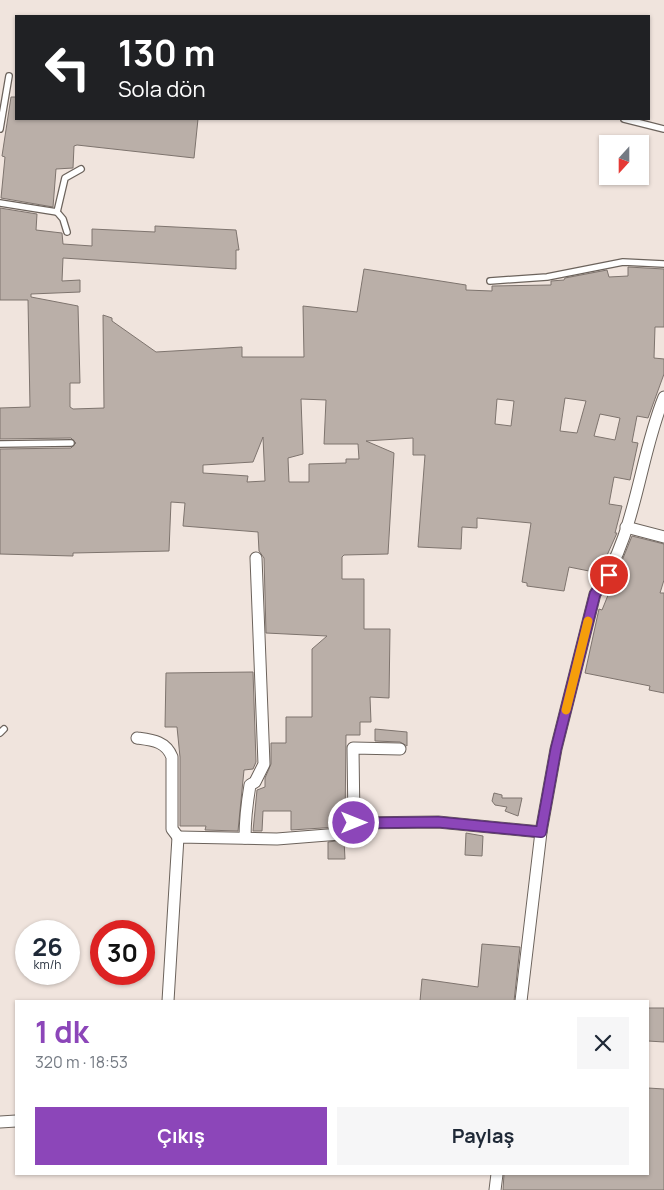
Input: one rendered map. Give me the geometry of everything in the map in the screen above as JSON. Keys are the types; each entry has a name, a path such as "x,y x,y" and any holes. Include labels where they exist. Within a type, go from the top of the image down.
{"street":[{"path":"521,1000 541,832 556,749 595,594 609,575 626,527 653,426 664,397"},
{"path":"626,527 664,536"},
{"path":"245,838 246,809 250,785 255,782 264,764 256,558"},
{"path":"137,738 154,740 170,750 172,757 172,829 178,837 168,1000"},
{"path":"178,837 277,839 340,834 350,830 354,823 353,748 400,749"},
{"path":"354,823 438,822 541,832"},
{"path":"0,1122 15,1121"},
{"path":"495,1190 497,1175"}],"lane":[{"path":"0,129 8,76"},
{"path":"628,120 664,129"},
{"path":"57,212 65,178 81,169"},
{"path":"0,203 3,205 57,212 63,219 67,232"},
{"path":"490,281 547,277 623,262 664,264"},
{"path":"0,444 71,443"}],"building":[{"path":"11,97 15,97 15,120 198,120 194,158 74,146 73,168 56,169 53,207 1,198 5,157 2,156"},
{"path":"0,208 37,214 36,230 62,233 63,244 92,246 92,229 155,232 155,226 236,230 239,250 236,250 236,269 63,258 62,281 80,280 80,292 31,294 31,297 78,306 80,383 70,383 70,407 73,409 104,408 103,315 112,318 112,321 156,352 242,347 242,357 304,357 303,306 357,312 364,269 466,285 466,290 492,291 492,286 551,285 551,281 564,280 565,278 607,270 609,277 628,276 628,267 664,269 664,327 655,327 654,358 664,359 664,374 648,418 637,416 632,442 638,443 630,480 614,477 609,504 622,506 615,533 617,533 599,573 569,567 564,591 527,586 527,583 522,582 531,523 477,518 477,528 462,527 461,549 418,547 425,455 413,455 413,438 366,441 394,453 388,554 344,555 342,557 342,579 364,579 364,629 390,629 389,698 370,697 371,722 360,722 360,735 346,735 345,824 338,827 291,830 291,811 263,811 262,831 253,831 257,790 265,787 265,778 271,764 271,743 286,743 286,717 312,717 312,649 327,636 266,633 264,558 259,551 258,532 183,526 185,503 171,502 169,551 73,553 73,556 0,554 0,449 71,448 76,443 71,438 0,439 0,408 30,407 28,300 0,300","holes":["565,398 586,401 577,433 560,431","301,399 326,400 324,444 358,444 359,459 346,459 346,463 309,464 309,482 289,482 288,458 303,454","497,399 514,401 511,426 495,424","600,414 620,418 615,440 594,436","263,437 265,481 247,482 248,476 203,473 203,465 253,462"]},
{"path":"632,536 664,544 664,580 660,593 664,593 664,693 649,690 650,686 585,673 599,609 602,610"},
{"path":"253,672 256,762 253,769 244,770 238,831 205,830 206,826 180,826 180,757 177,727 165,727 166,673"},
{"path":"375,729 407,732 407,746 400,742 375,741"},
{"path":"494,793 502,795 502,798 522,798 518,816 505,811 507,807 495,805 492,801"},
{"path":"466,833 483,836 482,856 465,855"},
{"path":"344,840 345,859 328,859 328,842"},
{"path":"482,944 520,947 514,1000 420,1000 422,979 478,987"},
{"path":"649,1008 664,1008 664,1042 649,1041"},
{"path":"649,1088 664,1089 664,1190 503,1190 504,1175 649,1175"}],"slow traffic":[{"path":"566,710 588,621"}],"route":[{"path":"354,823 438,822 541,832 556,749 595,594 609,575"}]}
